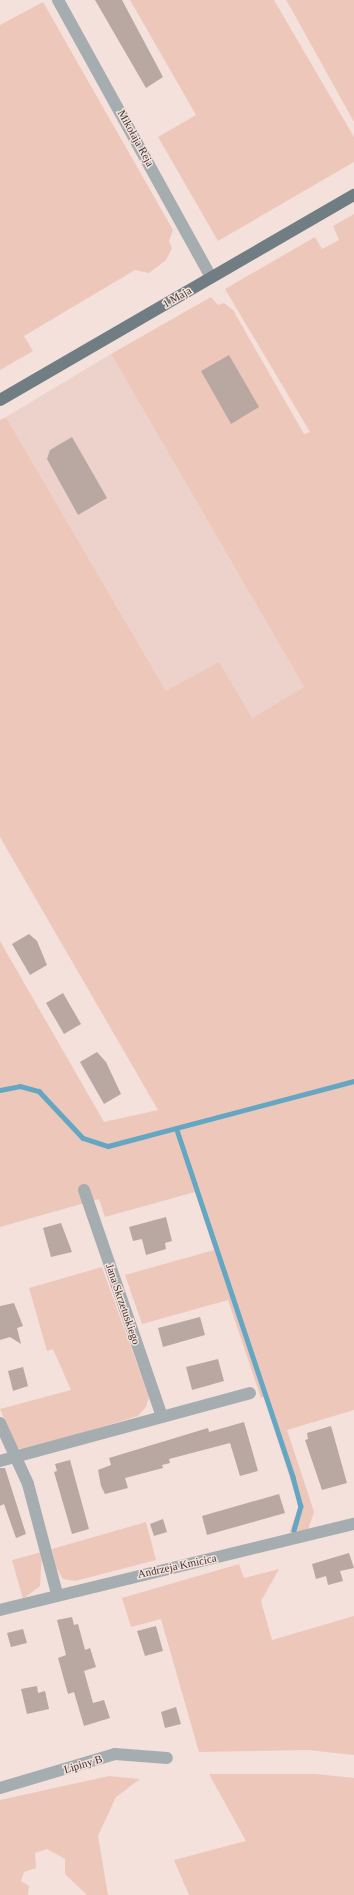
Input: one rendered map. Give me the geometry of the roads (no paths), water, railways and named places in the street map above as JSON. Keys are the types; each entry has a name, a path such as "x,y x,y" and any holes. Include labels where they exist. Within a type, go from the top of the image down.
{"main road":[{"name":"1 Maja","path":"0,400 354,194"}],"street":[{"name":"Mikołaja Reja","path":"58,0 212,277"},
{"name":"Jana Skrzetuskiego","path":"84,1190 162,1417"},
{"path":"0,1461 250,1393"},
{"path":"0,1423 16,1457 40,1524 57,1594"},
{"name":"Andrzeja Kmicica","path":"0,1610 57,1594 354,1524"},
{"name":"Lipiny B","path":"0,1788 115,1754 167,1758"}],"waterway":[{"path":"0,1090 20,1086 39,1091 83,1138 108,1146 354,1081"},
{"path":"177,1130 293,1477 301,1506 294,1530"}]}
